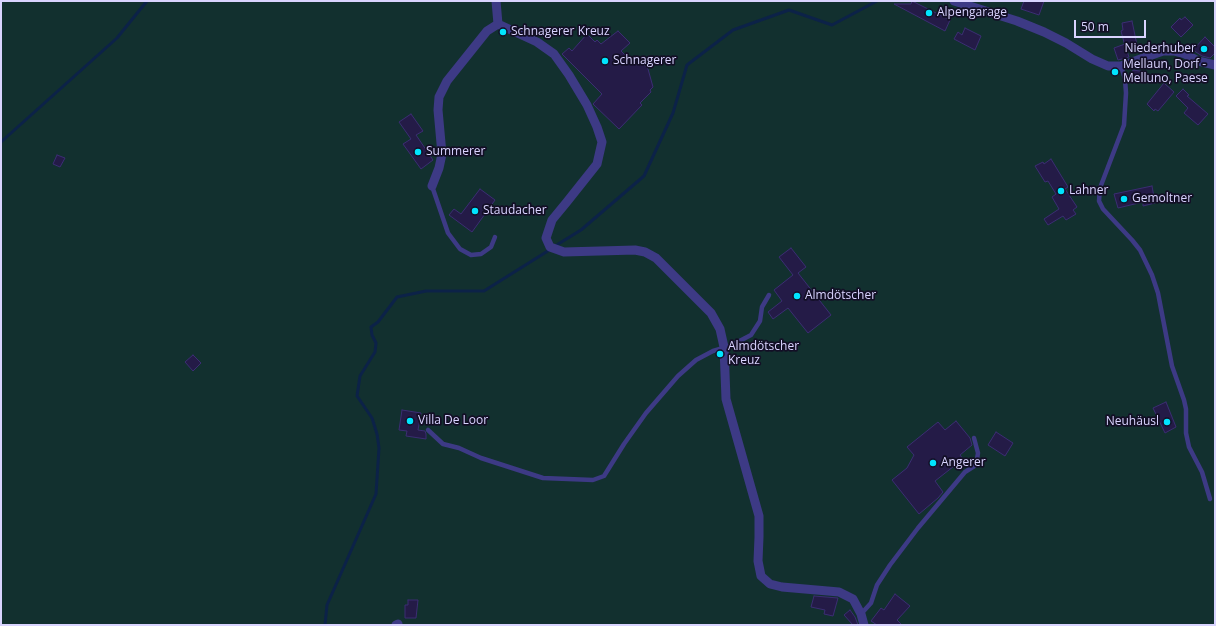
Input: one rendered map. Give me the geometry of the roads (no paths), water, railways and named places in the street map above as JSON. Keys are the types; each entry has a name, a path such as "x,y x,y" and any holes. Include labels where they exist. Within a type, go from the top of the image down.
{"street":[{"path":"496,1 498,24"},
{"path":"954,1 1017,21 1044,32 1066,42 1101,63 1114,67 1121,66 1163,51 1174,51 1185,54 1198,61 1215,65"},
{"path":"432,186 439,168 442,154 438,110 439,98 452,76 487,31 498,24"},
{"path":"498,24 537,42 554,54 569,74 587,105 597,126 602,142 597,164 552,220 546,238 550,247 564,252 635,250 645,252 656,258 711,313 720,329 724,347 726,399 758,516 758,561 761,576 770,584 782,587 839,592 853,599 861,614 864,625"}],"lane":[{"path":"1121,66 1125,79 1126,93 1124,125 1100,188 1099,201 1103,209 1140,250 1152,275 1158,293 1172,366 1186,409 1186,433 1189,447 1202,472 1210,499"},
{"path":"432,186 448,233 460,248 471,255 481,254 491,247 495,237"},
{"path":"428,430 443,444 459,448 481,458 543,478 593,480 604,476 646,413 678,376 696,360 724,347 730,346 751,334 760,321 762,307 769,295"},
{"path":"861,614 872,603 877,585 918,528 965,472 976,465 978,452 974,438"}],"waterway":[{"path":"1,142 117,38 147,1"},
{"path":"555,246 581,230 644,176 673,113 687,65 733,30 789,10 832,25 877,1"},
{"path":"325,625 327,605 376,494 379,448 377,434 372,418 357,396 360,376 375,352 376,343 372,335 371,327 378,322 397,297 426,291 484,291 551,249"}],"place":[{"name":"Alpengarage","path":"929,13"},
{"name":"Schnagerer Kreuz","path":"503,32"},
{"name":"Niederhuber","path":"1204,49"},
{"name":"Schnagerer","path":"605,61"},
{"name":"Mellaun, Dorf - Melluno, Paese","path":"1115,72"},
{"name":"Summerer","path":"418,152"},
{"name":"Lahner","path":"1061,191"},
{"name":"Gemoltner","path":"1124,199"},
{"name":"Staudacher","path":"475,211"},
{"name":"Almdötscher","path":"797,296"},
{"name":"Almdötscher Kreuz","path":"720,354"},
{"name":"Villa De Loor","path":"410,421"},
{"name":"Neuhäusl","path":"1167,422"},
{"name":"Angerer","path":"933,463"}]}
